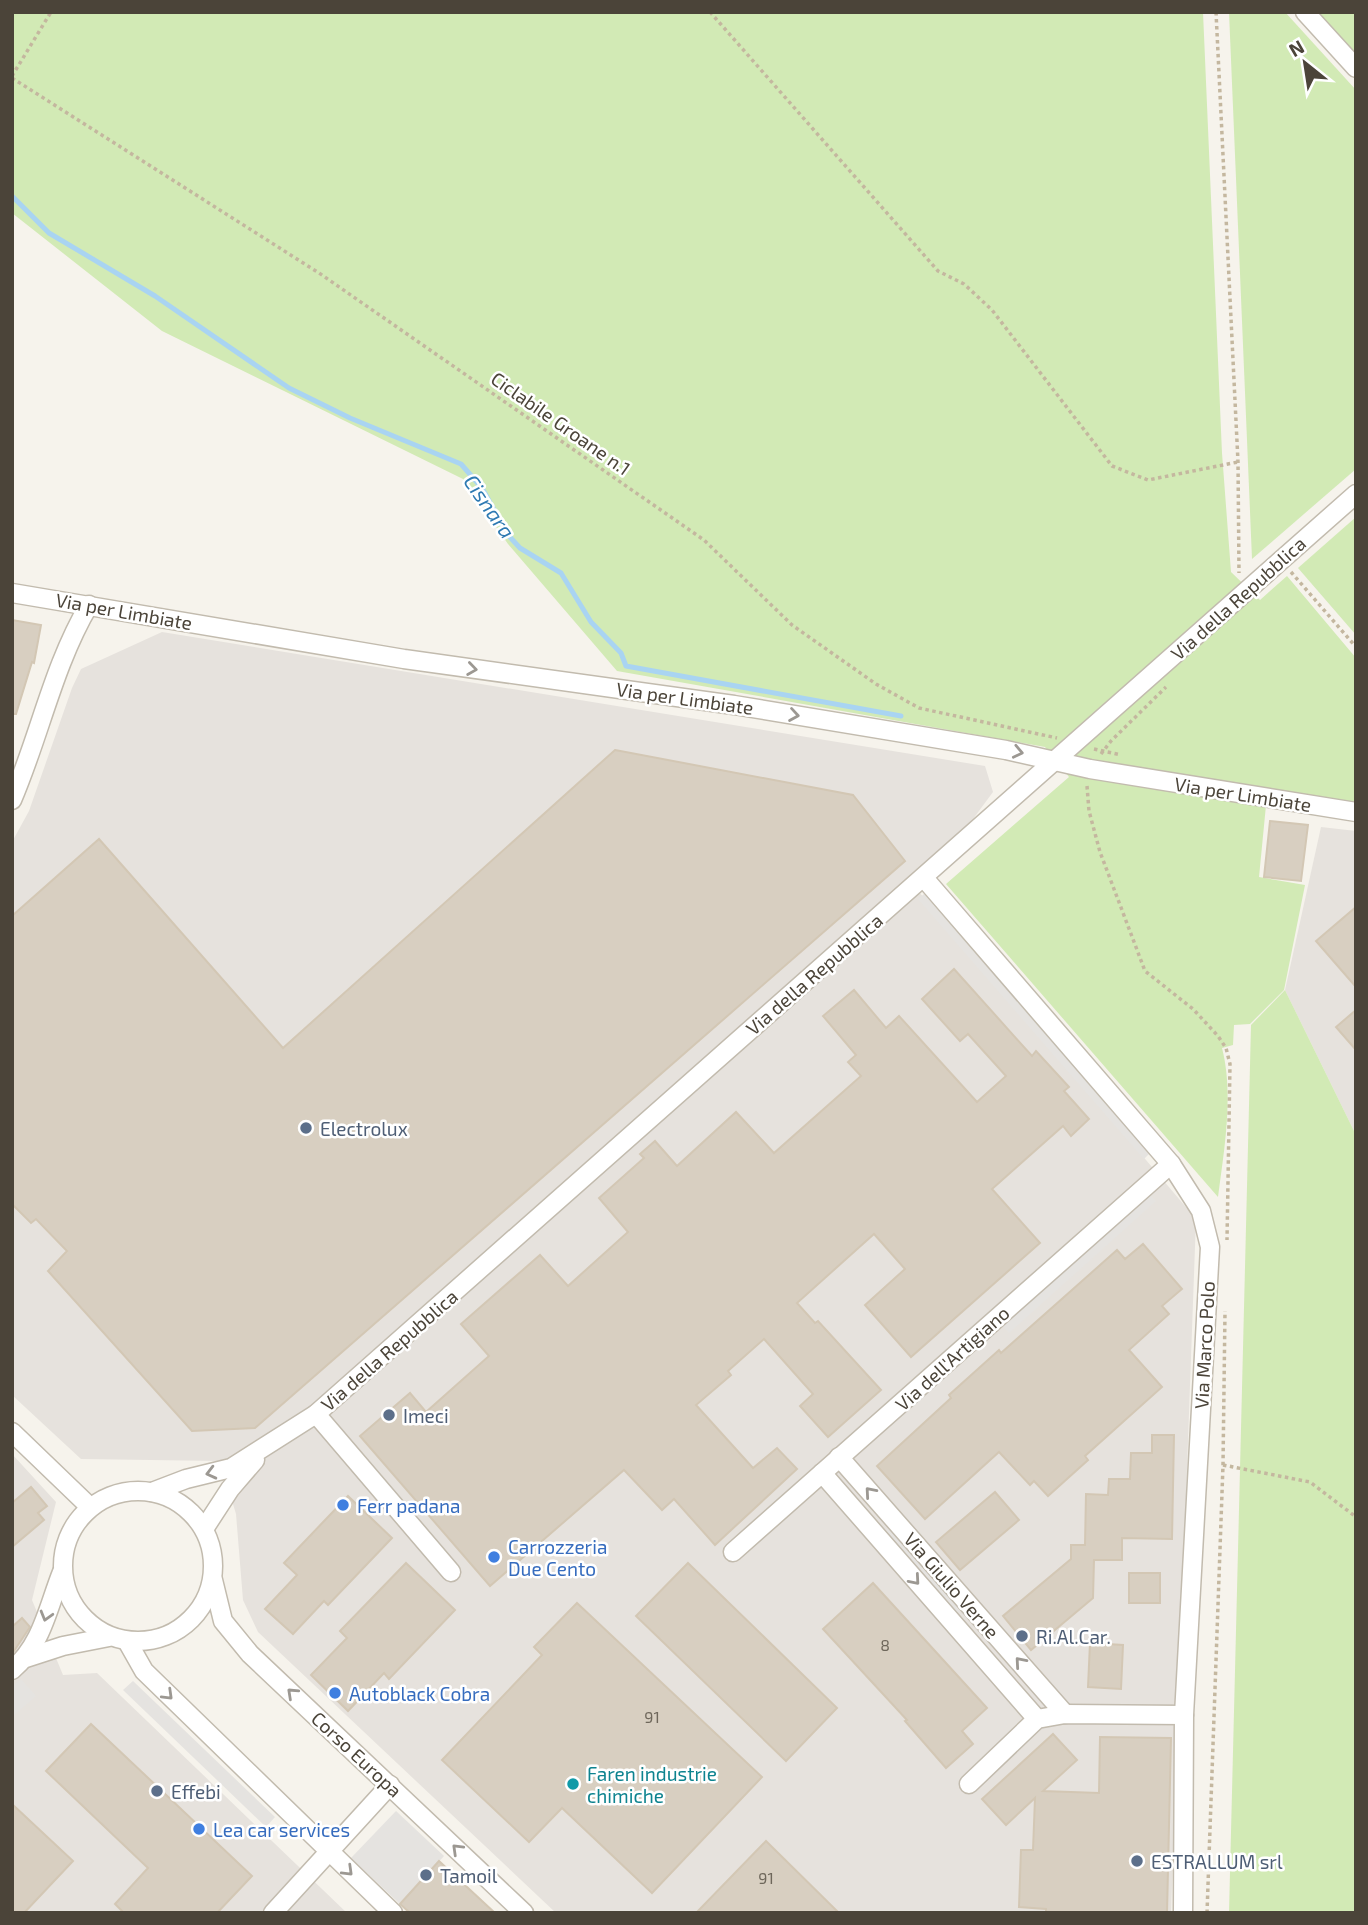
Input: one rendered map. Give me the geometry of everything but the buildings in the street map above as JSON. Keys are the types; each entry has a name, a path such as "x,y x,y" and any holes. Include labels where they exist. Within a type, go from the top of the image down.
{"street":[{"path":"1305,12 1356,68"},
{"name":"Via della Repubblica","path":"152,1492 186,1479 231,1468 316,1414 1356,494"},
{"name":"Via per Limbiate","path":"12,593 404,659 734,705 1006,750 1090,769 1356,812"},
{"path":"12,800 53,680 74,631 89,605"},
{"name":"Via Marco Polo","path":"924,878 1171,1164 1200,1210 1210,1247 1184,1715 1183,1913"},
{"name":"Via dell'Artigiano","path":"733,1552 1171,1164"},
{"path":"316,1414 451,1572"},
{"path":"12,1432 90,1507"},
{"name":"Via della Repubblica","path":"204,1529 230,1489 267,1447"},
{"name":"Via Giulio Verne","path":"839,1457 1065,1714"},
{"name":"Via Giulio Verne","path":"822,1473 1037,1719"},
{"path":"26,1658 63,1646 118,1639 150,1641 172,1634 191,1620 205,1601 213,1579 213,1553 204,1529 190,1511 172,1499 152,1492 130,1491 109,1496 90,1507 72,1528 63,1552 62,1573 67,1593 77,1611 91,1626 118,1639 144,1671 393,1913"},
{"path":"12,1670 26,1658 40,1636 62,1573"},
{"name":"Corso Europa","path":"213,1579 223,1620 250,1654 524,1913"},
{"path":"969,1784 1037,1719 1065,1714 1184,1715"},
{"path":"273,1913 390,1785"}],"path":[{"path":"12,77 51,12"},
{"path":"710,12 938,271 964,284 992,310 1112,466 1148,480 1238,462"},
{"path":"1216,12 1238,462 1239,573 1246,589"},
{"name":"Ciclabile Groane n.1","path":"12,77 319,273 683,525 704,540 792,625 876,684 919,708 1037,732 1103,751"},
{"path":"1280,560 1356,647"},
{"path":"1223,1465 1310,1482 1356,1517"}],"shaded area":[{"path":"162,632 985,766 993,792 919,892 1196,1219 1171,1913 556,1913 258,1632 243,1600 236,1514 220,1461 81,1459 12,1395 12,842 29,811 81,669"},
{"path":"1321,827 1356,831 1356,1135 1285,990"},
{"path":"924,894 1149,1154 1144,1159 918,899"},
{"path":"1149,1194 1156,1201 1009,1333 1003,1326"},
{"path":"12,1454 56,1502 32,1600 63,1675 97,1673 347,1913 12,1913"},
{"path":"889,1528 962,1609 953,1617 880,1537"},
{"path":"21,1679 36,1696 12,1717 12,1687"},
{"path":"133,1681 275,1817 266,1827 123,1690"},
{"path":"396,1811 444,1856 400,1904 351,1858"}],"green space":[{"path":"12,12 1203,12 1222,453 1231,572 1260,600 1287,576 1356,658 1356,807 1267,795 1259,877 1305,885 1284,990 1250,1024 1234,1025 1233,1045 1222,1048 1228,1103 1218,1197 946,884 1069,777 1045,747 617,671 508,544 463,479 162,331 12,213"},
{"path":"1229,12 1285,12 1356,90 1356,469 1252,559"},
{"path":"1317,12 1356,12 1356,56"},
{"path":"1356,517 1356,635 1298,568"},
{"path":"1285,990 1356,1135 1356,1913 1229,1913 1251,1025"}],"waterway":[{"name":"Cisnara","path":"12,196 49,233 155,296 289,388 350,418 461,464 482,488 508,535 520,548 561,573 591,622 621,653 626,666 901,716"}],"place":[{"name":"Electrolux","path":"306,1128"},
{"name":"Imeci","path":"389,1415"},
{"name":"Ferr padana","path":"343,1505"},
{"name":"Carrozzeria Due Cento","path":"494,1557"},
{"name":"Ri.Al.Car.","path":"1022,1636"},
{"name":"Autoblack Cobra","path":"335,1693"},
{"name":"Faren industrie chimiche","path":"573,1784"},
{"name":"Effebi","path":"157,1791"},
{"name":"Lea car services","path":"199,1829"},
{"name":"ESTRALLUM srl","path":"1137,1861"},
{"name":"Tamoil","path":"426,1875"}]}
